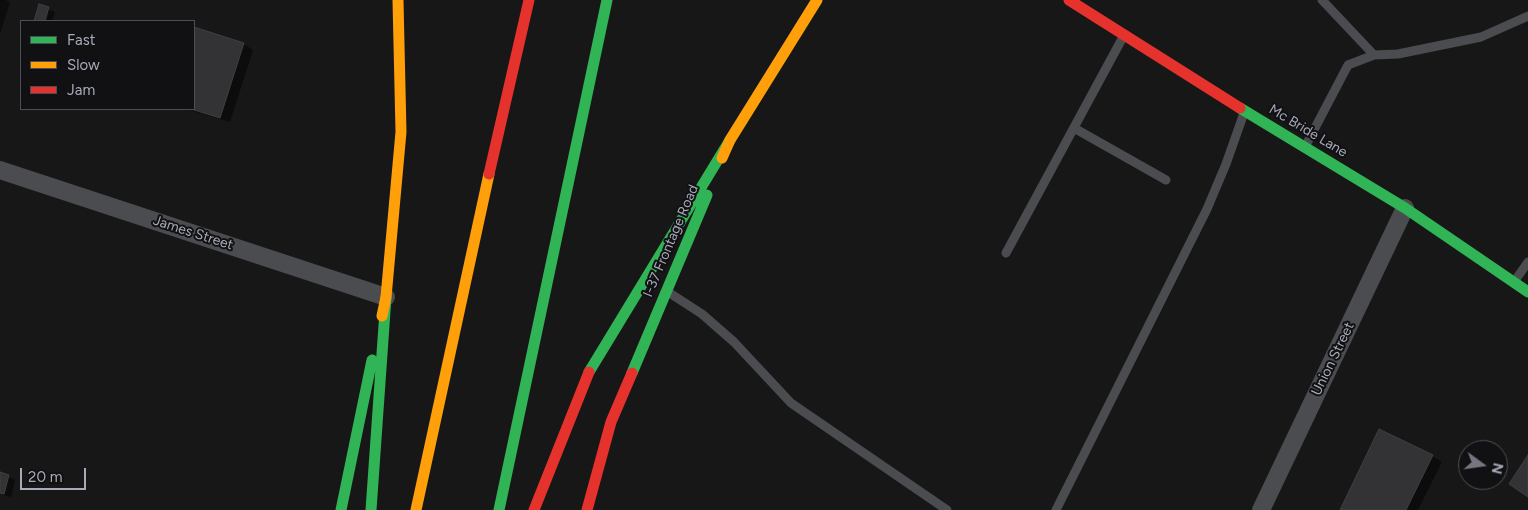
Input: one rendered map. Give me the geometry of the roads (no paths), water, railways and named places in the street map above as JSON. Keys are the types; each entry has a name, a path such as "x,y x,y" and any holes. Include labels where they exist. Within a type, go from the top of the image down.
{"main road":[{"path":"371,510 386,297 401,132 398,0"},
{"path":"416,510 502,114 529,0"},
{"path":"499,510 607,0"},
{"name":"I-37 Frontage Road","path":"587,510 611,422 730,140 817,0"},
{"name":"Mc Bride Lane","path":"1069,0 1245,111 1405,208 1528,292"},
{"path":"534,510 590,369 730,140"},
{"path":"341,510 386,297"}],"street":[{"name":"James Street","path":"0,170 386,297"},
{"name":"Union Street","path":"1261,510 1405,208"}],"lane":[{"path":"1322,0 1374,55"},
{"path":"1305,147 1348,65 1374,55 1398,54 1481,37 1528,16"},
{"path":"1006,253 1125,35"},
{"path":"1056,510 1207,209 1245,111"},
{"path":"1074,128 1166,180"},
{"path":"1514,282 1528,262"},
{"path":"666,291 702,314 734,342 791,403 946,510"}]}
